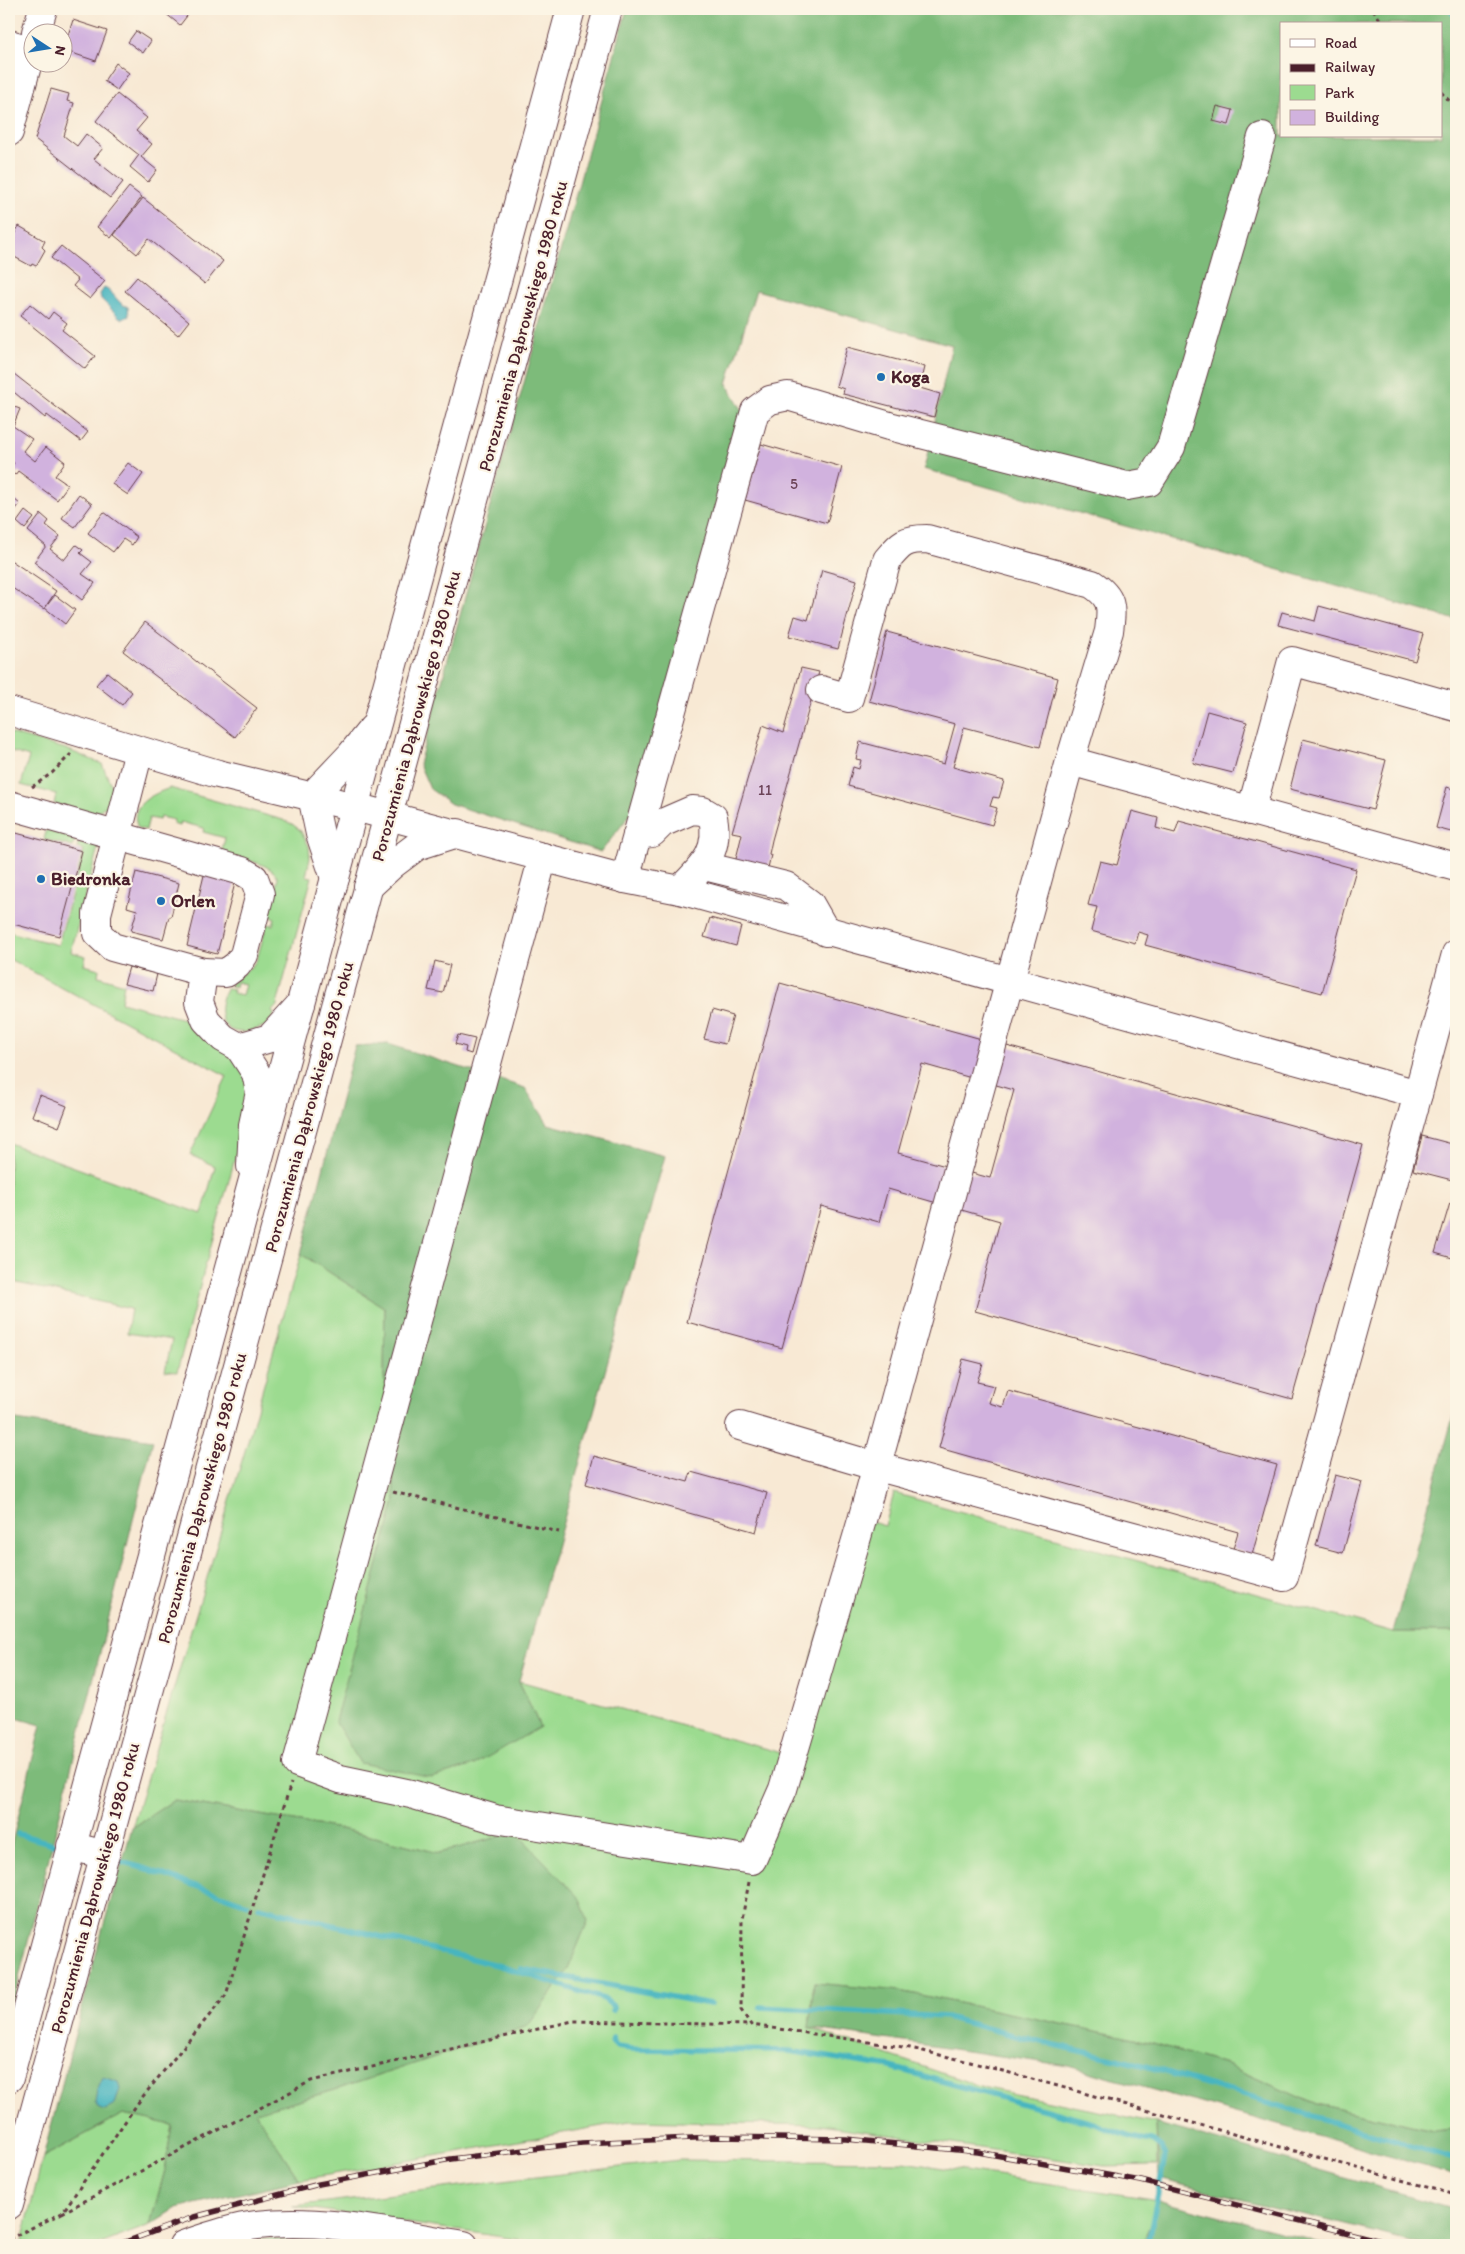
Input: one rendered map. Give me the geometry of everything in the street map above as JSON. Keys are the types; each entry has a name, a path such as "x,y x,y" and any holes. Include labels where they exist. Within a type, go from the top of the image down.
{"main road":[{"path":"37,22 43,9"},
{"name":"Porozumienia Dąbrowskiego 1980 roku","path":"9,2078 571,9"},
{"name":"Porozumienia Dąbrowskiego 1980 roku","path":"9,2205 608,9"},
{"path":"9,132 22,68"},
{"path":"625,879 755,411 770,400 788,396 889,426 1127,486 1149,482 1171,447 1262,137"},
{"path":"543,857 297,1763 340,1778 411,1794 495,1819 752,1860 783,1788 859,1529 1011,982 1070,761 1109,630 1112,609 1106,593 1092,584 927,539 910,539 900,545 887,560 849,698 821,690"},
{"path":"1251,811 1292,661 1456,707"},
{"path":"9,711 218,774 458,833 625,879 680,890 826,932 1418,1094"},
{"path":"312,796 350,756 377,722"},
{"path":"17,807 118,836 242,871 254,878 260,894 244,955 237,965 226,973 203,972 112,947 96,933 97,914 118,836 139,751"},
{"path":"1070,761 1456,867"},
{"path":"312,796 320,834 335,878"},
{"path":"637,835 652,833 662,823 692,810 703,811 712,817 716,834 704,866 680,890"},
{"path":"368,887 393,864 417,846 458,833"},
{"path":"704,866 786,886 810,904 826,932"},
{"path":"740,1426 876,1466 1284,1577 1456,954"},
{"path":"203,972 199,1002 206,1020 223,1038 239,1047 256,1073 260,1092 253,1125 250,1186"},
{"path":"239,1047 270,1038 301,1004"},
{"path":"71,1846 105,1855"},
{"path":"197,2243 256,2225 335,2226 464,2245"}],"path":[{"path":"1373,9 1382,22"},
{"path":"1442,93 1456,108"},
{"path":"17,807 31,787 52,773 75,750"},
{"path":"373,1487 560,1532"},
{"path":"62,2213 140,2100 226,1995 297,1763"},
{"path":"751,2025 741,2010 741,1971 742,1919 752,1860"},
{"path":"9,2239 62,2213 311,2081 574,2021 751,2025 927,2052 1456,2195"}],"green space":[{"path":"627,9 1456,9 1456,620 924,469 952,345 756,290 727,384 747,418 647,793 601,852 451,804 430,789 419,764"},
{"path":"9,733 66,749 102,764 112,787 108,809 104,807 95,814 54,804 56,794 21,785 29,757 9,751"},
{"path":"170,788 283,820 300,830 309,846 310,858 306,876 312,877 276,1008 272,1010 274,1015 266,1026 245,1032 232,1030 223,1021 221,1008 227,988 234,989 233,993 242,995 245,984 236,982 235,987 229,985 253,965 257,959 267,924 273,925 275,918 269,916 278,877 267,867 260,864 221,855 225,838 203,832 204,828 180,822 179,826 173,824 174,820 160,817 159,820 149,818 146,830 138,828 136,813 139,807 150,797"},
{"path":"48,825 77,833 73,847 44,839"},
{"path":"81,834 99,843 71,952 86,956 84,965 99,969 98,976 124,984 121,1002 184,1019 234,1058 249,1080 242,1133 204,1265 177,1372 165,1371 172,1340 127,1333 131,1309 9,1281 9,1143 202,1214 215,1166 190,1155 227,1076 9,959 9,932 58,945 84,850 77,848"},
{"path":"388,1044 525,1088 548,1124 665,1156 519,1681 540,1727 474,1765 432,1778 360,1763 335,1721 395,1501 384,1375 385,1308 301,1254 355,1046"},
{"path":"301,1254 385,1308 384,1375 395,1501 336,1721 540,1727 519,1681 785,1754 851,1516 885,1526 894,1493 1393,1632 1456,1632 1456,2129 1433,2131 1309,2102 1229,2066 1149,2042 900,1991 814,1983 809,2028 986,2088 1156,2123 1157,2165 1104,2166 821,2125 630,2121 300,2180 254,2112 335,2090 486,2040 516,1832 439,1853 346,1830 174,1800 132,1828 247,1444"},
{"path":"1456,1406 1456,1632 1393,1632"},
{"path":"9,1419 153,1440 9,2018 9,1854 41,1725 9,1716"},
{"path":"174,1800 346,1830 439,1853 516,1832 580,1899 588,1921 567,1971 528,2026 335,2090 255,2112 300,2180 177,2208 150,2225 165,2170 172,2125 123,2114 43,2157 102,1931 132,1828"},
{"path":"814,1983 900,1991 1150,2042 1229,2066 1309,2102 1433,2131 1456,2129 1456,2175 1068,2066 809,2028"},
{"path":"123,2114 172,2125 165,2170 150,2225 98,2245 21,2245 43,2157"},
{"path":"1156,2123 1456,2209 1456,2245 1426,2245 1159,2179"},
{"path":"679,2160 903,2162 1159,2200 1142,2245 556,2245 293,2206"},
{"path":"1159,2200 1175,2205 1331,2245 1142,2245"},
{"path":"323,2234 400,2245 222,2245 240,2240"}],"water":[{"path":"104,288 128,307 129,316 123,319 119,317 101,299 100,294"},
{"path":"103,2077 118,2082 120,2088 115,2105 105,2110 99,2108 95,2102 97,2090"}],"building":[{"path":"160,9 186,9 190,12 180,25"},
{"path":"73,20 107,31 96,61 72,53"},
{"path":"136,31 151,41 143,53 128,42"},
{"path":"116,63 129,73 117,90 104,81"},
{"path":"51,89 69,94 67,101 74,103 64,136 77,146 86,134 103,148 94,159 123,182 110,198 35,139"},
{"path":"117,94 147,118 136,131 152,144 141,157 157,170 148,182 130,167 139,155 96,121"},
{"path":"1217,106 1233,110 1229,125 1213,121"},
{"path":"129,187 142,197 111,238 97,227"},
{"path":"143,198 223,261 205,284 149,239 137,254 114,235"},
{"path":"19,226 45,241 42,247 45,250 36,266 32,264 31,266 9,254 9,243"},
{"path":"61,246 105,281 90,299 73,286 78,280 51,258"},
{"path":"137,277 189,321 178,335 125,291"},
{"path":"30,304 48,319 53,312 67,323 62,330 95,356 85,369 20,316"},
{"name":"Koga","path":"847,347 925,367 920,388 940,394 934,417 843,394 844,389 836,386"},
{"path":"9,370 88,432 81,441 47,415 45,418 9,388"},
{"path":"9,405 20,409 13,426 32,439 23,451 35,461 46,447 65,462 55,476 68,485 57,500 18,471 15,475 9,470 14,463 9,459"},
{"path":"761,444 842,467 827,523 745,500"},
{"path":"128,463 143,474 128,495 112,484"},
{"path":"79,494 92,504 75,527 62,518"},
{"path":"9,495 20,504 10,516 9,515"},
{"path":"25,511 34,518 25,529 17,522"},
{"path":"104,512 137,537 132,545 123,539 113,552 88,533"},
{"path":"41,514 49,521 46,525 60,536 50,549 64,560 76,545 83,550 80,553 92,562 82,574 95,583 82,600 34,562 46,546 28,531"},
{"path":"9,559 56,591 44,609 9,586"},
{"path":"822,570 857,580 838,649 789,636 795,616 808,620"},
{"path":"55,595 75,610 65,624 45,608"},
{"path":"1319,606 1423,634 1415,661 1278,625 1282,612 1315,621"},
{"path":"145,622 257,708 235,737 123,651"},
{"path":"887,632 1058,678 1040,747 964,727 953,767 1004,781 999,798 993,797 990,806 997,808 992,825 848,786 853,767 859,769 861,760 856,759 860,742 944,764 955,724 869,701"},
{"path":"801,668 819,672 772,840 767,872 735,863 742,834 732,832 763,725 783,733"},
{"path":"107,672 132,692 122,705 96,685"},
{"path":"1207,711 1247,722 1233,773 1193,763"},
{"path":"1303,739 1386,760 1373,810 1290,789"},
{"path":"1447,787 1456,790 1456,812 1451,832 1436,828"},
{"path":"1132,811 1158,818 1156,828 1175,833 1179,821 1356,869 1322,993 1145,945 1148,935 1138,932 1135,943 1091,931 1097,907 1088,905 1100,861 1117,865"},
{"name":"Biedronka","path":"9,831 82,851 59,936 9,923"},
{"path":"205,871 236,879 217,954 187,946"},
{"path":"136,872 179,883 171,917 169,917 163,939 131,931 137,910 127,907"},
{"path":"710,918 741,926 736,946 704,937"},
{"path":"435,961 450,965 443,993 428,990"},
{"path":"129,967 157,974 153,991 124,984"},
{"path":"780,983 1363,1145 1292,1399 975,1311 1000,1221 888,1189 879,1222 821,1206 782,1348 687,1322","holes":["922,1064 1014,1090 990,1178 898,1153"]},
{"path":"712,1010 733,1016 725,1044 704,1039"},
{"path":"458,1035 475,1039 471,1054 465,1052 466,1047 455,1044"},
{"path":"40,1095 67,1106 59,1127 32,1116"},
{"path":"1422,1136 1456,1145 1456,1181 1413,1170"},
{"path":"1450,1203 1456,1205 1456,1259 1435,1253"},
{"path":"963,1359 983,1364 977,1382 994,1386 989,1403 1003,1407 1008,1391 1277,1465 1252,1555 1233,1549 1238,1532 939,1448"},
{"path":"594,1456 688,1482 691,1472 767,1493 756,1532 586,1484"},
{"path":"1335,1475 1362,1482 1343,1553 1316,1546"}],"waterway":[{"path":"1449,9 1456,17"},
{"path":"18,1834 57,1845"},
{"path":"121,1862 147,1869 247,1904"},
{"path":"259,1907 497,1965 604,1999 613,2006 613,2010"},
{"path":"521,1969 710,2004"},
{"path":"760,2007 946,2017 1012,2035 1146,2066 1456,2159"},
{"path":"613,2038 612,2042 617,2047 631,2049 789,2051 891,2067 1096,2124 1130,2137 1152,2141 1161,2148 1165,2156 1148,2245"}],"railway":[{"path":"117,2245 194,2217 319,2184 451,2159 582,2143 715,2137 846,2139 978,2152 1141,2181 1397,2245"}],"place":[{"name":"Koga","path":"881,377"},
{"name":"Biedronka","path":"41,879"},
{"name":"Orlen","path":"161,901"}]}
